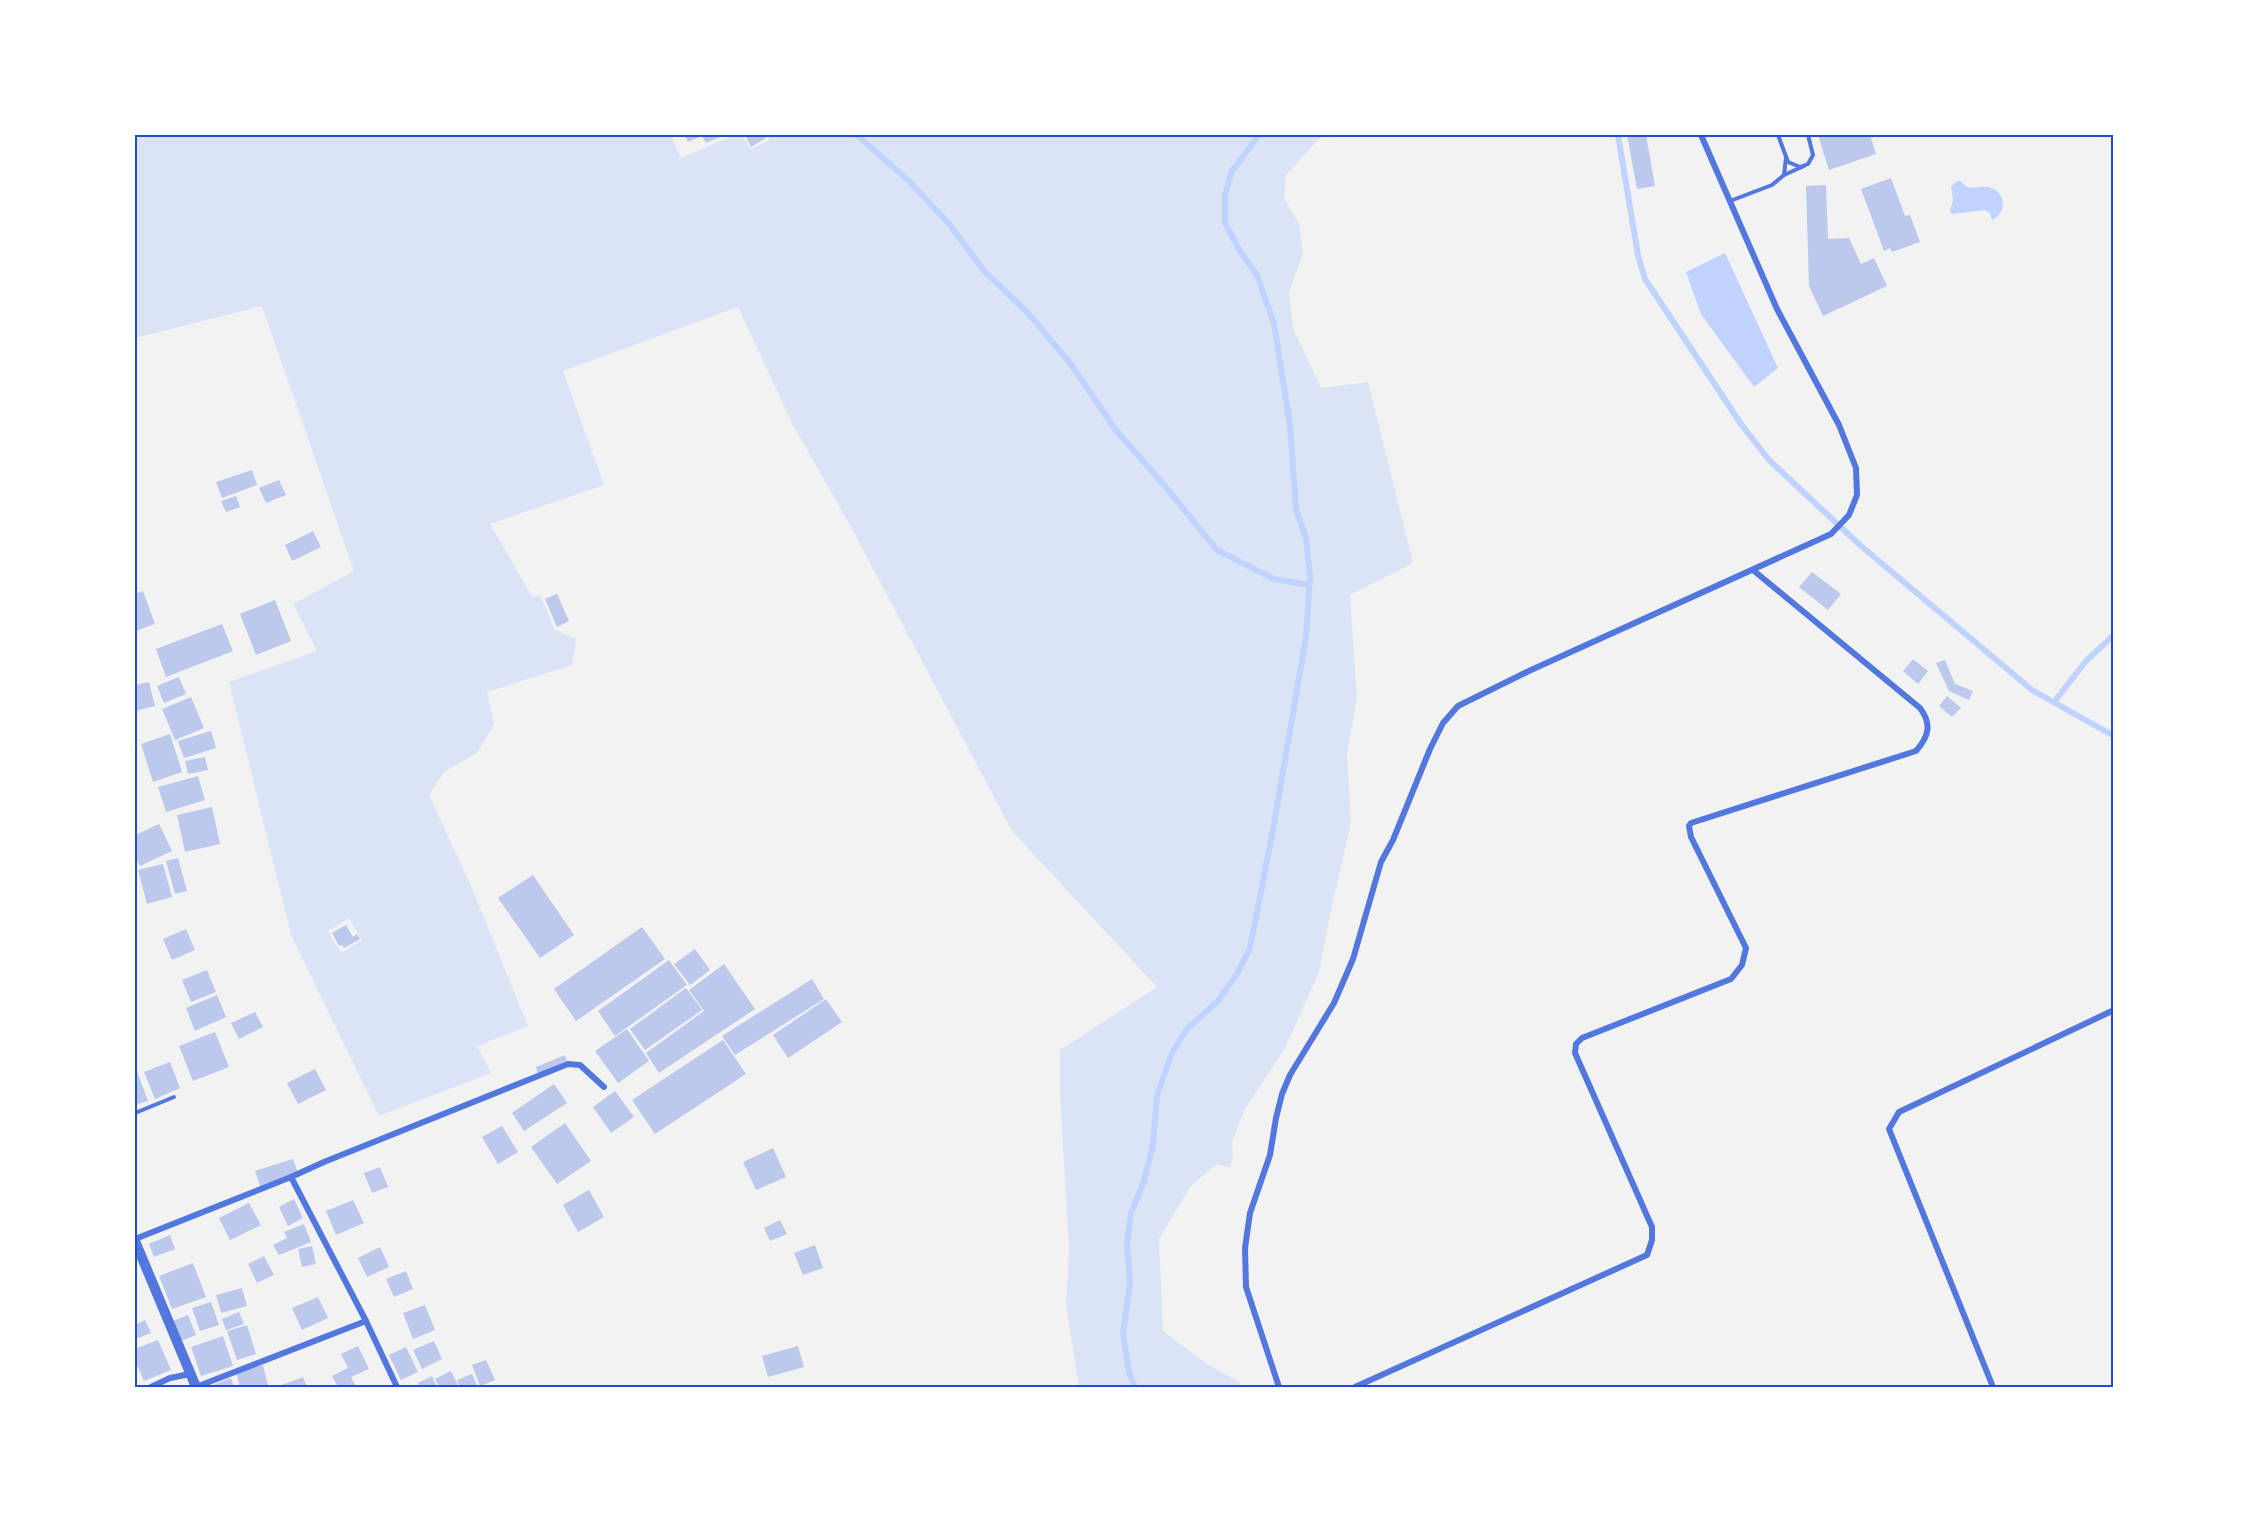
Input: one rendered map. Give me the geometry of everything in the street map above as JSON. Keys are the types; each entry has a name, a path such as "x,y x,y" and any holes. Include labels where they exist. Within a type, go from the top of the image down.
{"street":[{"path":"1279,1387 1246,1287 1245,1248 1250,1213 1270,1155 1282,1095 1290,1075 1344,981 1362,934 1381,862 1393,840 1443,723 1458,706 1531,670 1831,534 1849,515 1857,495 1856,468 1839,425 1777,309 1701,135"},
{"path":"1356,1387 1647,1255 1652,1240 1652,1227 1575,1053 1576,1044 1582,1038 1731,979 1742,965 1746,948 1691,837 1689,826 1691,823 1916,751 1925,741 1929,730 1927,717 1920,708 1753,570"},
{"path":"1993,1387 1889,1129 1899,1112 2114,1010"},
{"path":"366,1321 196,1387 135,1240 568,1064 580,1065 604,1087"},
{"path":"291,1177 366,1321 397,1387"},
{"path":"151,1387 170,1378 190,1374"}],"lane":[{"path":"1778,135 1791,165 1804,166"},
{"path":"1730,201 1772,185 1784,175 1808,164 1813,155 1808,135"},
{"path":"1784,175 1786,157"},
{"path":"135,1113 174,1097"}],"shaded area":[{"path":"135,135 671,135 681,158 734,135 742,135 751,149 769,140 766,135 1323,135 1286,175 1284,198 1299,224 1303,253 1289,293 1293,328 1321,388 1368,382 1413,563 1350,595 1357,697 1347,754 1351,823 1319,972 1285,1048 1245,1109 1232,1142 1233,1159 1230,1168 1217,1164 1191,1186 1159,1239 1163,1331 1207,1364 1239,1382 1241,1387 1079,1387 1066,1305 1069,1248 1060,1095 1060,1050 1157,987 1012,831 851,527 793,425 738,307 563,371 604,485 490,524 533,598 540,595 555,630 576,639 572,665 487,692 494,724 477,753 444,772 429,795 471,886 528,1026 477,1046 491,1073 379,1116 291,935 229,682 317,651 293,604 354,571 262,306 135,338","holes":["349,918 362,940 341,953 328,931"]}],"water":[{"path":"1959,180 1967,187 1987,187 1998,192 2003,201 2001,212 1992,220 1990,213 1985,210 1952,214 1950,211 1953,200 1951,186"},
{"path":"1725,253 1778,368 1754,387 1701,314 1686,272"}],"building":[{"path":"685,135 718,135 720,137 706,143 702,136 688,142"},
{"path":"745,135 764,135 766,138 751,147"},
{"path":"1627,135 1646,135 1655,186 1637,189"},
{"path":"1818,135 1870,135 1876,154 1829,170"},
{"path":"1891,178 1905,216 1910,215 1920,242 1892,252 1890,248 1884,251 1861,189"},
{"path":"1826,185 1828,239 1849,238 1861,264 1874,258 1887,286 1823,316 1809,286 1806,186"},
{"path":"252,470 257,485 222,498 216,482"},
{"path":"279,480 286,495 266,503 259,488"},
{"path":"236,496 240,507 226,512 221,501"},
{"path":"313,531 321,547 292,561 285,545"},
{"path":"1812,572 1841,594 1828,610 1799,587"},
{"path":"143,591 155,624 135,631 135,594"},
{"path":"557,594 569,621 557,627 545,599"},
{"path":"275,600 291,641 256,655 240,614"},
{"path":"222,624 233,651 166,677 156,649"},
{"path":"1913,659 1928,671 1918,684 1903,671"},
{"path":"1945,660 1955,684 1973,691 1969,700 1949,691 1936,663"},
{"path":"179,677 186,694 164,703 157,686"},
{"path":"149,682 155,706 135,711 135,685"},
{"path":"1947,696 1961,708 1952,717 1939,706"},
{"path":"191,697 204,728 175,740 162,709"},
{"path":"211,731 216,748 184,758 178,741"},
{"path":"170,734 182,772 153,782 141,744"},
{"path":"205,757 208,770 188,774 185,761"},
{"path":"198,776 205,800 166,812 158,787"},
{"path":"212,807 220,844 185,852 177,815"},
{"path":"159,824 172,851 140,866 135,856 135,835"},
{"path":"178,858 187,891 175,894 166,861"},
{"path":"163,864 172,897 147,904 138,870"},
{"path":"533,875 574,935 540,958 498,898"},
{"path":"346,925 353,937 357,934 360,939 344,948 342,945 339,946 332,933"},
{"path":"642,927 665,959 576,1021 554,989"},
{"path":"186,929 195,950 172,960 163,939"},
{"path":"695,949 710,970 690,985 674,964"},
{"path":"669,960 687,985 615,1036 598,1011"},
{"path":"724,964 755,1009 659,1073 646,1053 704,1011 689,990"},
{"path":"207,970 216,992 191,1002 182,980"},
{"path":"812,979 824,999 735,1055 722,1036"},
{"path":"686,988 702,1010 645,1050 630,1029"},
{"path":"217,995 226,1017 195,1031 186,1008"},
{"path":"826,999 842,1022 788,1058 773,1035"},
{"path":"255,1012 263,1027 239,1039 231,1023"},
{"path":"627,1029 649,1061 618,1083 595,1051"},
{"path":"215,1032 229,1067 193,1081 179,1046"},
{"path":"723,1040 746,1074 655,1134 632,1100"},
{"path":"565,1055 567,1061 538,1074 536,1067"},
{"path":"170,1062 180,1088 155,1099 144,1072"},
{"path":"135,1066 148,1101 135,1105"},
{"path":"315,1069 326,1090 298,1104 287,1083"},
{"path":"554,1084 567,1103 524,1131 512,1113"},
{"path":"615,1091 634,1117 611,1133 593,1107"},
{"path":"565,1123 591,1161 557,1184 531,1147"},
{"path":"502,1126 518,1152 498,1164 482,1137"},
{"path":"773,1148 786,1177 756,1190 743,1162"},
{"path":"293,1159 298,1173 260,1186 255,1171"},
{"path":"380,1167 388,1187 372,1193 364,1173"},
{"path":"589,1190 604,1217 578,1232 563,1205"},
{"path":"294,1199 303,1218 288,1226 279,1207"},
{"path":"353,1200 364,1223 336,1235 326,1211"},
{"path":"249,1203 261,1225 230,1240 219,1218"},
{"path":"780,1220 787,1234 770,1241 764,1228"},
{"path":"304,1224 311,1242 279,1255 273,1245 287,1238 284,1232"},
{"path":"170,1235 175,1249 154,1257 149,1244"},
{"path":"815,1245 823,1268 803,1275 794,1253"},
{"path":"312,1246 316,1264 302,1267 298,1249"},
{"path":"380,1247 389,1267 367,1277 358,1258"},
{"path":"264,1256 274,1275 257,1283 248,1264"},
{"path":"193,1263 206,1297 172,1309 159,1276"},
{"path":"406,1271 413,1289 394,1297 386,1279"},
{"path":"242,1288 247,1306 221,1313 216,1295"},
{"path":"318,1297 328,1318 302,1330 292,1308"},
{"path":"211,1302 219,1325 200,1331 192,1308"},
{"path":"425,1305 435,1330 413,1339 403,1313"},
{"path":"239,1312 244,1324 226,1330 222,1319"},
{"path":"188,1315 196,1335 181,1341 173,1321"},
{"path":"145,1320 151,1333 135,1339 135,1325"},
{"path":"247,1325 256,1354 237,1360 227,1331"},
{"path":"223,1336 233,1366 201,1376 191,1347"},
{"path":"158,1340 171,1370 144,1381 135,1360 135,1349"},
{"path":"434,1341 442,1359 422,1369 413,1350"},
{"path":"358,1346 369,1369 351,1377 356,1387 338,1387 332,1376 348,1368 341,1354"},
{"path":"798,1346 804,1367 768,1377 762,1356"},
{"path":"406,1347 418,1372 401,1380 389,1355"},
{"path":"486,1360 495,1380 480,1386 472,1365"},
{"path":"263,1365 268,1385 240,1387 236,1372"},
{"path":"451,1371 459,1387 439,1387 435,1379"},
{"path":"472,1374 478,1387 460,1387 457,1380"},
{"path":"432,1376 437,1387 420,1387 418,1383"},
{"path":"303,1377 307,1387 282,1387 282,1385"},
{"path":"231,1378 234,1387 208,1387"}],"waterway":[{"path":"857,135 909,181 950,225 985,272 1028,313 1070,363 1115,429 1217,550 1274,579 1309,585"},
{"path":"1135,1387 1129,1372 1123,1334 1130,1282 1127,1244 1131,1213 1144,1181 1153,1145 1157,1095 1172,1053 1187,1029 1217,1002 1237,974 1250,948 1306,637 1310,576 1306,538 1296,509 1290,425 1274,324 1257,275 1240,251 1225,223 1225,195 1232,171 1259,135"},
{"path":"1618,135 1638,255 1645,279 1741,424 1769,460 1861,546 2032,690 2114,736"},
{"path":"2054,702 2086,661 2114,635"}]}
